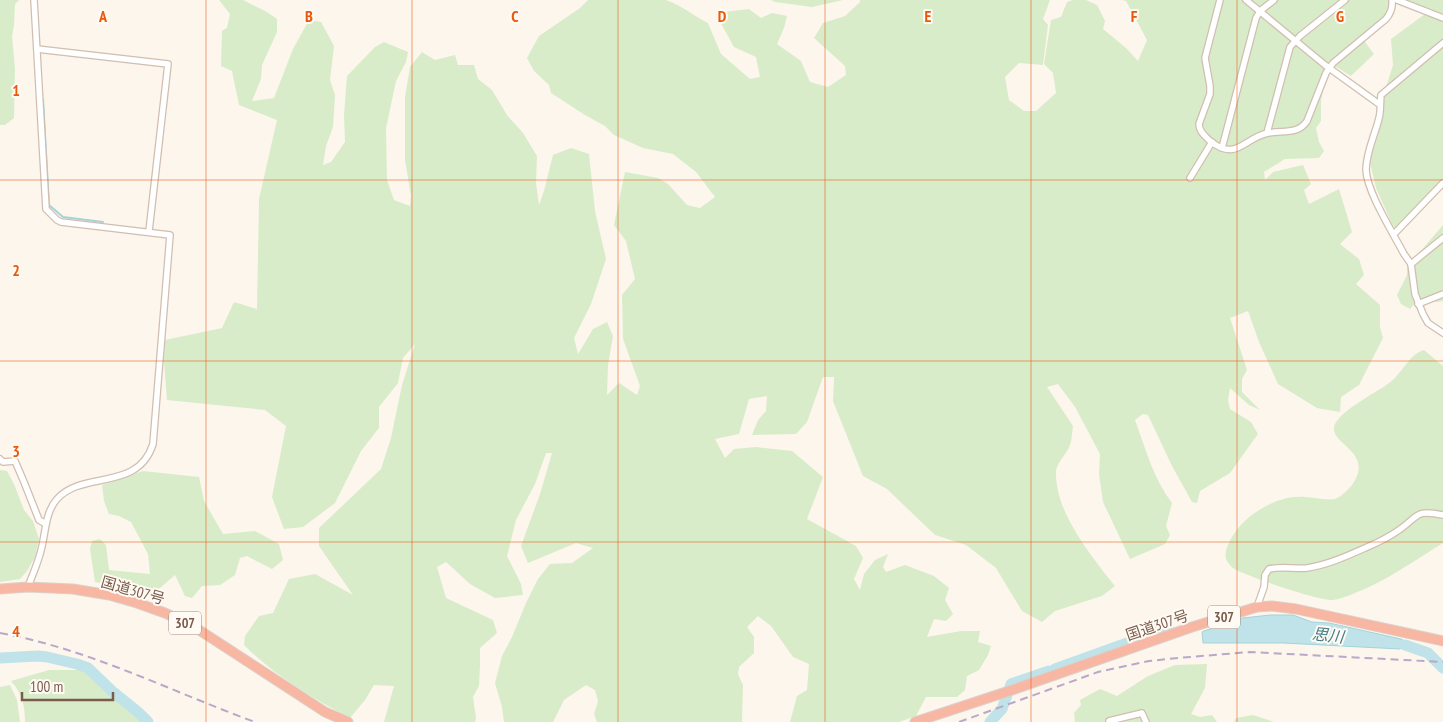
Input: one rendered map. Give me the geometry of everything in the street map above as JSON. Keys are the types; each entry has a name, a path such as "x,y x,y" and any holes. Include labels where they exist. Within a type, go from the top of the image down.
{"highway":[{"name":"国道307号","path":"0,589 28,586 73,589 109,595 165,613 193,626 326,712 348,722"},
{"name":"国道307号","path":"915,722 1192,627 1257,607 1272,606 1296,609 1443,641"}],"street":[{"path":"28,586 41,552 48,513 62,494 80,486 129,472 142,464 150,452 153,444 170,234 62,222 57,220 46,209 34,0"},
{"path":"1220,0 1205,58 1210,94 1199,128 1204,136 1212,142 1229,150 1236,150 1268,133 1294,131 1304,126 1329,68 1386,19 1393,6 1392,0"},
{"path":"1246,0 1329,68 1379,104"},
{"path":"1222,148 1256,18 1260,11 1274,0"},
{"path":"1268,133 1290,47 1345,0"},
{"path":"1397,0 1443,18"},
{"path":"1443,43 1381,95 1379,104 1380,115 1368,152 1366,170 1370,187 1411,264 1418,304 1428,323 1443,333"},
{"path":"37,49 168,64 149,232"},
{"path":"1190,178 1212,142"},
{"path":"1394,234 1443,183"},
{"path":"1411,264 1443,238"},
{"path":"1418,304 1443,294"},
{"path":"0,459 4,462 14,461 39,520 46,524"},
{"path":"1257,607 1264,586 1265,575 1269,569 1315,566 1365,548 1386,538 1412,518 1423,513 1443,515"},
{"path":"1109,722 1142,713 1146,722"}],"green space":[{"path":"0,0 19,0 15,4 12,36 15,69 14,118 5,125 0,125"},
{"path":"219,0 243,0 277,19 277,32 262,65 261,79 252,101 274,98 293,49 309,20 321,22 334,46 330,80 335,95 333,127 326,146 323,165 331,162 345,142 344,115 347,76 375,47 384,42 408,52 406,62 396,81 386,128 387,180 394,200 410,206 411,196 405,160 405,97 410,67 422,52 435,60 455,55 458,65 474,65 478,79 492,90 507,115 523,133 537,156 536,183 539,205 553,155 571,148 589,154 595,211 606,259 591,304 574,338 578,354 593,329 607,322 613,336 608,365 607,395 619,383 637,395 640,386 623,339 622,295 635,279 626,241 614,225 625,172 658,178 668,184 687,205 700,208 715,197 696,172 673,154 643,148 614,135 605,126 551,93 549,85 534,71 527,58 539,36 580,8 588,0 666,0 677,5 708,23 721,54 750,79 760,77 756,57 734,47 718,18 724,12 749,9 761,18 772,13 787,16 777,44 801,61 810,82 828,87 846,75 845,66 814,38 823,23 845,16 860,0 1050,0 1043,19 1048,25 1043,65 1019,63 1005,77 1009,100 1024,111 1036,111 1056,93 1053,73 1044,64 1051,20 1061,17 1067,2 1073,0 1086,0 1097,5 1105,21 1103,29 1138,61 1147,40 1126,1 1122,0 1391,0 1396,5 1393,14 1370,28 1365,42 1374,54 1351,76 1328,62 1321,101 1321,121 1316,128 1319,142 1324,151 1319,158 1285,159 1264,172 1265,180 1273,172 1303,165 1311,184 1304,190 1309,204 1339,189 1352,232 1340,244 1359,259 1364,275 1356,284 1380,305 1380,327 1383,338 1359,385 1341,397 1340,412 1317,408 1278,384 1259,342 1248,311 1230,318 1247,370 1242,379 1242,392 1260,410 1249,405 1230,388 1228,400 1230,409 1251,422 1258,434 1230,473 1200,491 1197,503 1192,502 1172,466 1148,415 1143,414 1135,420 1155,474 1172,503 1166,526 1170,535 1165,544 1130,559 1103,502 1099,474 1100,454 1075,407 1058,384 1047,387 1073,426 1070,445 1056,469 1057,487 1061,502 1076,533 1115,586 1102,596 1055,611 1042,622 1022,611 996,568 966,545 935,535 887,489 863,476 833,401 834,377 823,377 807,422 796,434 752,435 758,420 766,411 767,396 749,399 739,434 715,439 725,458 734,449 756,447 792,451 823,477 807,519 856,546 863,558 854,579 860,590 864,574 875,560 888,554 883,567 886,572 905,565 934,576 949,588 945,600 953,614 946,621 934,619 927,637 961,631 980,631 978,642 991,646 979,670 967,676 965,690 957,697 926,697 916,716 899,722 790,722 797,696 807,690 809,664 793,657 771,626 758,616 747,627 754,637 754,653 739,667 738,674 743,685 742,722 597,722 594,714 598,701 595,690 586,685 564,700 553,722 504,722 495,683 502,656 538,579 550,564 572,563 593,548 576,543 528,563 521,546 540,494 552,453 546,453 535,484 516,520 507,556 521,584 523,595 495,598 470,584 446,562 437,567 446,598 493,620 497,633 480,648 479,686 473,697 475,722 384,722 394,686 374,685 365,700 350,718 308,694 268,666 244,645 245,636 259,616 273,613 289,579 315,574 353,595 319,546 319,528 381,469 391,438 402,385 415,344 403,358 398,383 379,407 379,428 361,451 335,503 303,527 284,529 272,497 286,426 265,410 167,400 164,361 165,340 222,328 234,302 257,309 259,199 277,120 239,105 232,71 221,66 222,31 227,28 230,14"},
{"path":"771,0 843,0 812,7"},
{"path":"1403,0 1443,0 1443,186 1398,232 1392,224 1376,188 1370,163 1374,138 1384,113 1383,97 1393,65 1391,39 1425,14"},
{"path":"1443,225 1443,301 1418,299 1410,309 1401,304 1397,295 1407,275 1407,267"},
{"path":"1424,350 1443,366 1443,543 1378,583 1333,600 1314,597 1252,577 1232,567 1226,559 1228,544 1241,525 1255,513 1272,503 1289,498 1335,499 1352,485 1358,474 1358,465 1356,457 1335,433 1334,427 1337,421 1349,409 1394,379 1414,356"},
{"path":"0,470 7,471 24,510 33,521 39,539 35,557 20,579 0,582"},
{"path":"143,471 199,477 204,501 223,534 255,531 279,544 283,560 272,569 247,556 240,558 235,575 220,585 202,586 192,598 185,596 175,575 160,588 146,594 95,582 90,549 92,541 100,539 106,545 109,570 150,574 148,554 131,522 119,516 109,514 104,501 102,485"},
{"path":"1207,664 1205,688 1191,714 1200,717 1212,715 1217,722 1075,722 1074,713 1081,705 1080,700 1100,689 1117,696 1148,676 1175,665"},
{"path":"49,670 81,670 95,679 117,700 139,715 145,722 25,722 22,700 18,690 11,681"},
{"path":"10,685 17,700 20,722 0,722 0,687"},
{"path":"1253,715 1274,722 1234,722 1236,718"}],"water":[{"path":"1293,615 1312,622 1329,623 1401,639 1403,640 1402,643 1415,647 1418,650 1415,651 1402,646 1400,649 1283,643 1203,643 1202,632 1204,631 1243,618"}],"waterway":[{"path":"43,99 49,205 63,217 103,222"},
{"name":"思川","path":"1055,669 1130,642 1133,638 1152,628 1169,630"},
{"name":"思川","path":"1405,645 1428,653 1443,668"},
{"name":"思川","path":"0,658 47,657 88,668 148,722"},
{"name":"思川","path":"990,722 1002,709 1011,684 1049,671"}],"railway":[{"path":"0,633 33,640 97,660 255,722"},
{"path":"959,722 1098,672 1149,661 1250,652 1443,662"}]}
